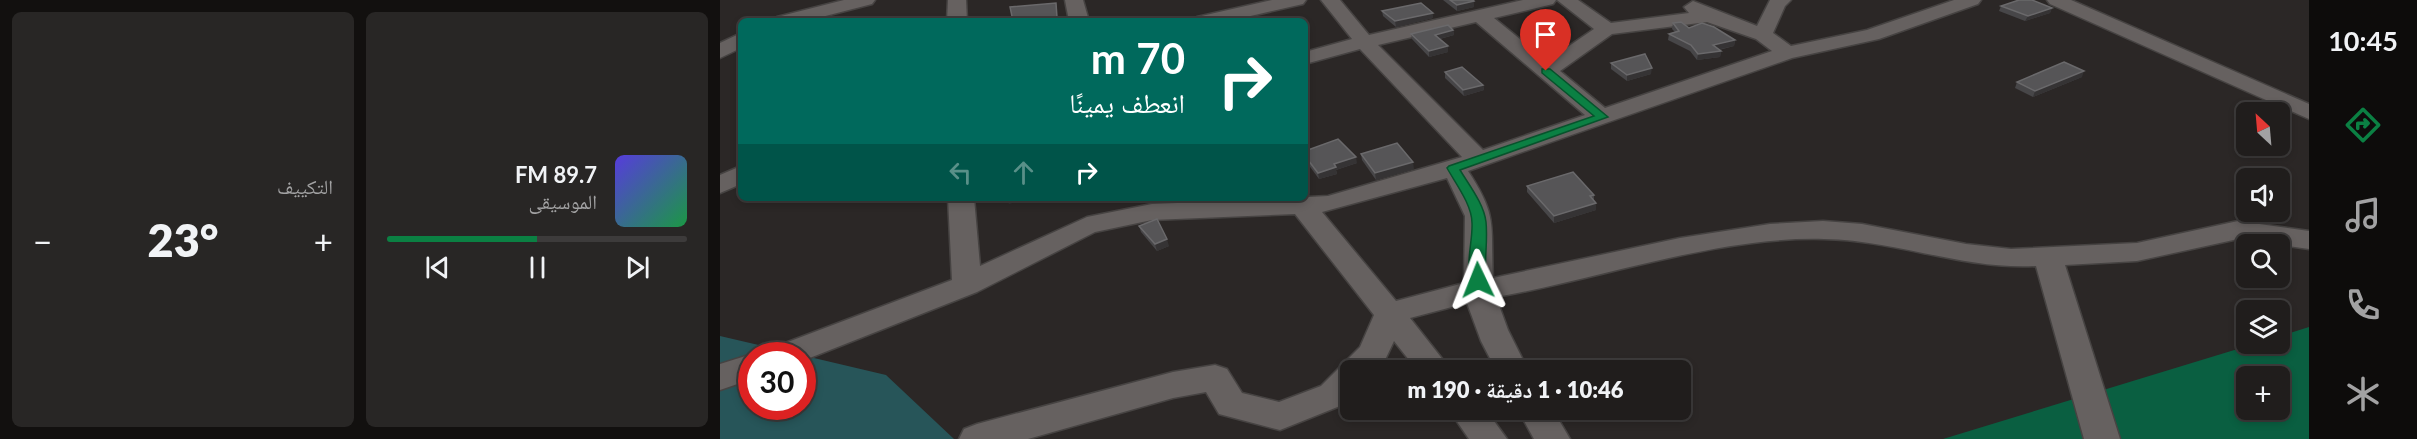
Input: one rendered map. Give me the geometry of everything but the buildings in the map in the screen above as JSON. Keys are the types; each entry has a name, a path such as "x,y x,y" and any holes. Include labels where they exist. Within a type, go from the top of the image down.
{"street":[{"path":"784,18 821,0"},
{"path":"796,18 866,0"},
{"path":"957,0 957,18"},
{"path":"1074,0 1078,18"},
{"path":"1217,18 1297,0"},
{"path":"1330,0 1465,164 1479,223 1476,258 1479,290 1499,349 1506,360"},
{"path":"1308,57 1363,42 1547,0"},
{"path":"1566,0 1607,29"},
{"path":"1682,0 1708,15 1764,35 1787,53"},
{"path":"1764,35 1777,3 1782,0"},
{"path":"2056,0 2309,112"},
{"path":"816,343 967,285 1125,208 1152,212 1298,202 1329,204 1465,164 1787,53 1872,35 1957,2"},
{"path":"1479,15 1602,117"},
{"path":"1546,71 1607,29 1708,15"},
{"path":"720,52 738,41"},
{"path":"720,185 738,176"},
{"path":"961,201 967,285"},
{"path":"1298,202 1427,360"},
{"path":"1390,313 1479,290 1533,281 1680,247 1770,233 1812,230 1862,233 1977,255 2011,258 2137,252 2238,230 2309,240"},
{"path":"2048,258 2102,439"},
{"path":"1367,360 1373,354 1390,313"},
{"path":"720,377 738,371"},
{"path":"977,439 1173,385 1215,378 1231,404 1280,416 1333,395 1340,388"},
{"path":"1474,420 1489,439"},
{"path":"1541,420 1552,439"}],"green space":[{"path":"2309,327 2309,439 1943,439 2236,349 2236,354 2290,354 2290,333"}],"water":[{"path":"720,336 746,342 738,342 738,420 816,420 816,359 886,375 954,439 720,439"}],"route":[{"path":"1478,280 1476,258 1479,223 1477,211 1453,168 1602,117 1546,71"}]}
